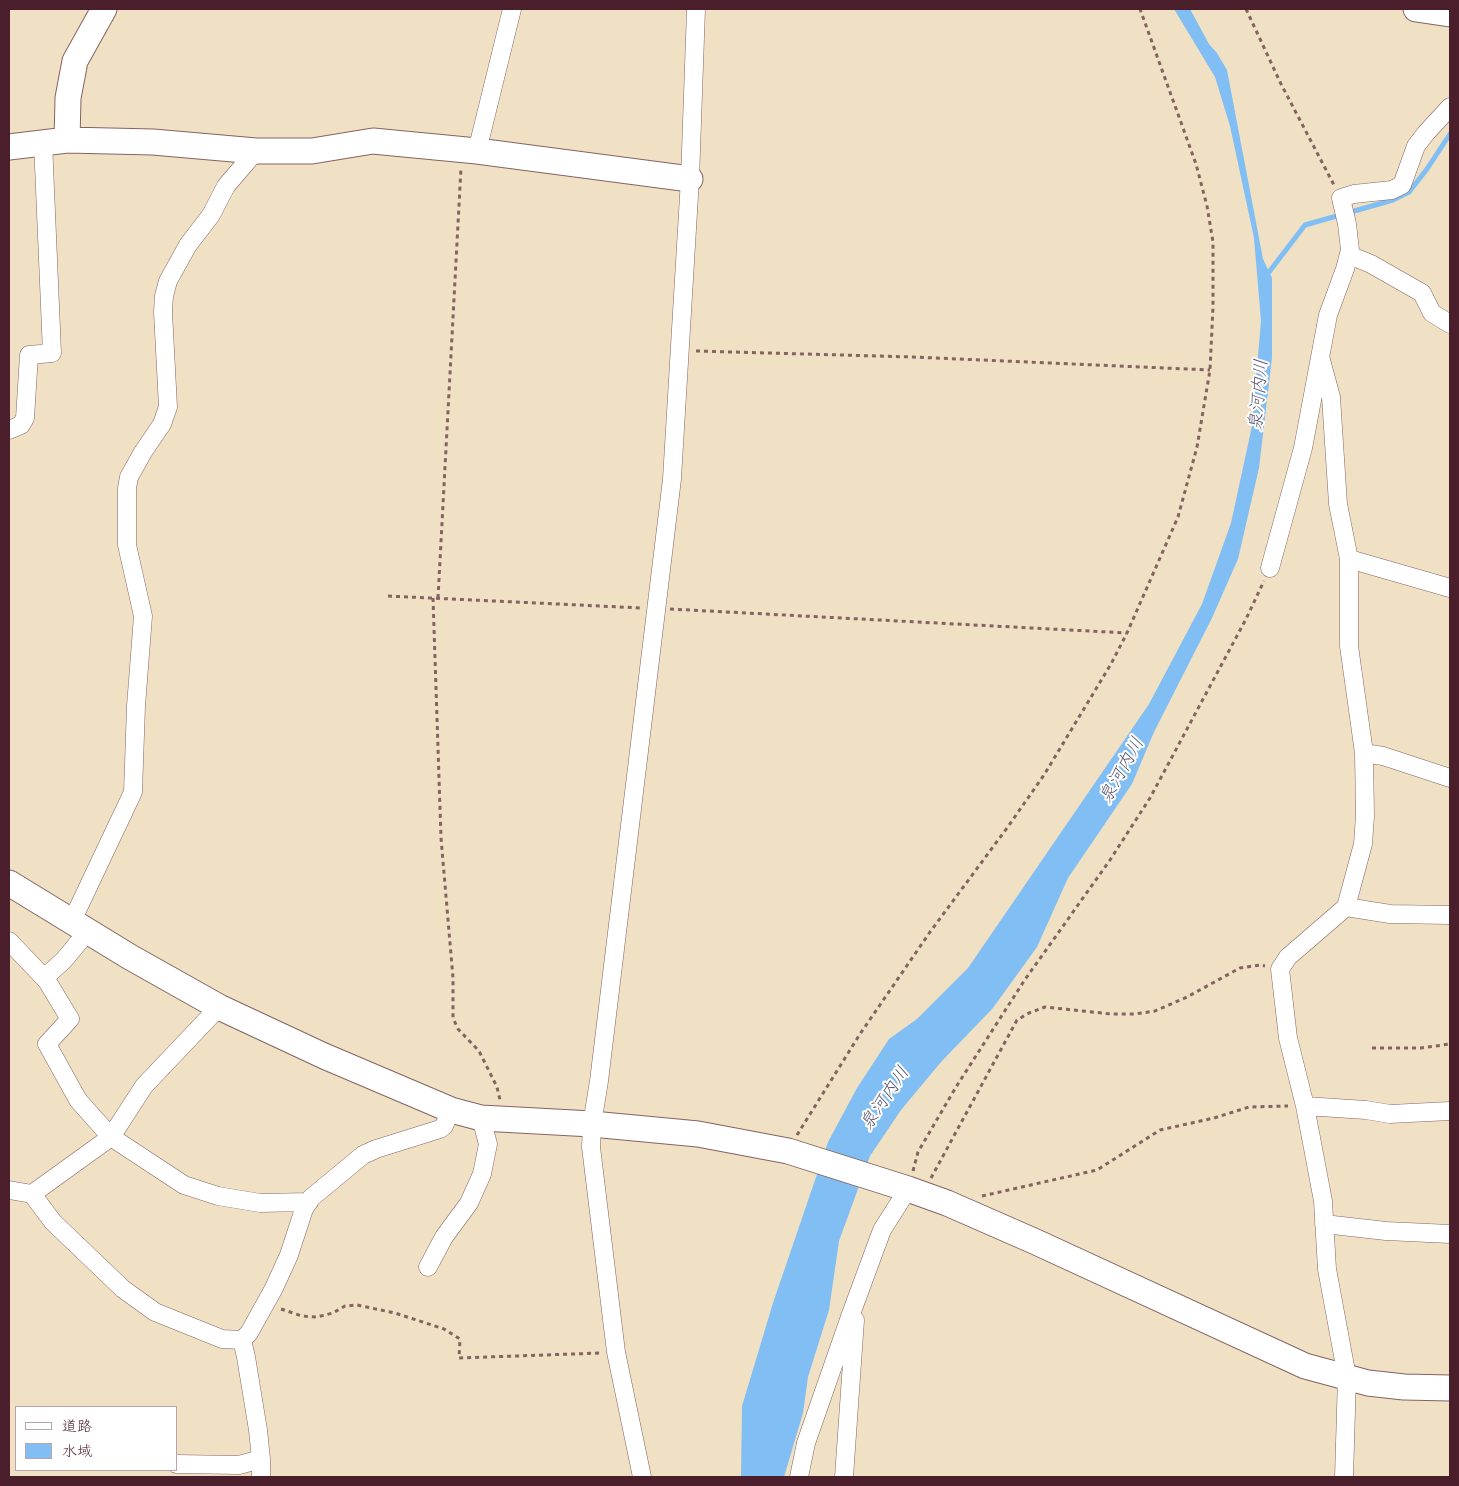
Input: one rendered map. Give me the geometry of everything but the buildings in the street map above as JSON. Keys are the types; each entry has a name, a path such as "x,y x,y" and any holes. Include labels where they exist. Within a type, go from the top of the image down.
{"street":[{"path":"9,430 22,425 24,418 29,355 52,354 55,141 68,98 75,61 104,9"},
{"path":"470,150 512,9"},
{"path":"642,1477 616,1352 591,1147 592,1124 599,1081 672,479 690,179 696,9"},
{"path":"1416,9 1450,14"},
{"path":"1270,568 1304,448 1328,315 1350,250 1342,201 1354,194 1392,190 1402,185 1416,146 1450,107"},
{"path":"9,146 55,141 153,142 256,152 312,151 373,141 470,150 690,179"},
{"path":"44,978 64,960 80,926 132,792 143,616 127,546 127,488 129,477 162,424 168,407 163,312 164,296 168,281 188,245 211,215 226,186 256,152"},
{"path":"1349,255 1371,264 1422,293 1432,313 1450,324"},
{"path":"1320,356 1331,397 1338,504 1349,559 1349,646 1364,753 1365,816 1363,844 1346,907 1288,957 1280,969 1288,1038 1305,1106 1323,1202 1327,1269 1347,1377 1344,1477"},
{"path":"1349,559 1450,588"},
{"path":"1364,753 1383,756 1450,778"},
{"path":"9,883 130,957 219,1008 324,1056 451,1110 493,1119 592,1124 698,1134 792,1152 947,1203 1305,1366 1377,1384 1450,1388"},
{"path":"1346,907 1390,914 1450,915"},
{"path":"9,941 44,978 70,1019 47,1044 78,1100 110,1137 184,1184 218,1196 260,1203 309,1202"},
{"path":"32,1194 110,1137 144,1086 219,1008"},
{"path":"1305,1106 1366,1110 1390,1114 1450,1112"},
{"path":"10,1188 32,1194 53,1222 123,1289 155,1312 222,1339 242,1340 249,1333 289,1255 304,1209 320,1189 363,1155 376,1149 440,1129 444,1126 451,1110"},
{"path":"428,1268 444,1237 469,1203 482,1174 493,1119"},
{"path":"799,1477 806,1443 882,1230 915,1191"},
{"path":"1324,1224 1386,1231 1450,1234"},
{"path":"844,1477 857,1297"},
{"path":"242,1340 261,1459 261,1477"},
{"path":"178,1464 240,1465 261,1459"}],"path":[{"path":"792,1152 860,1034 930,932 1007,828 1044,774 1111,664 1127,633 1178,517 1197,448 1210,370 1213,307 1213,242 1207,206 1196,164 1140,9"},
{"path":"1246,9 1281,84 1342,201"},
{"path":"438,598 470,150"},
{"path":"680,351 913,357 1210,370"},
{"path":"915,1191 918,1152 956,1087 1024,981 1110,860 1150,798 1246,619 1270,568"},
{"path":"388,596 1127,633"},
{"path":"433,598 440,838 453,978 453,1018 458,1029 479,1051 497,1086 493,1119"},
{"path":"915,1191 1017,1020 1029,1013 1045,1008 1111,1014 1135,1014 1155,1011 1186,997 1240,968 1260,965 1280,969"},
{"path":"1372,1048 1421,1048 1450,1044"},
{"path":"947,1203 1098,1170 1160,1130 1214,1118 1249,1107 1305,1106"},
{"path":"266,1302 302,1316 317,1317 333,1313 345,1306 395,1313 436,1326 460,1339 459,1358 616,1352"}],"water":[{"name":"泉河内川","path":"1174,9 1190,9 1209,44 1227,70 1263,259 1272,278 1272,358 1259,468 1238,559 1212,618 1154,732 1132,784 1068,878 1037,947 993,1008 941,1062 901,1110 870,1156 839,1241 829,1310 808,1377 803,1413 784,1477 741,1477 742,1406 773,1303 828,1142 857,1088 889,1039 917,1019 968,968 1149,704 1202,604 1231,523 1252,426 1261,321 1254,238 1230,126 1215,77"}],"waterway":[{"path":"1266,276 1305,225 1393,200 1409,192 1450,134"}]}
